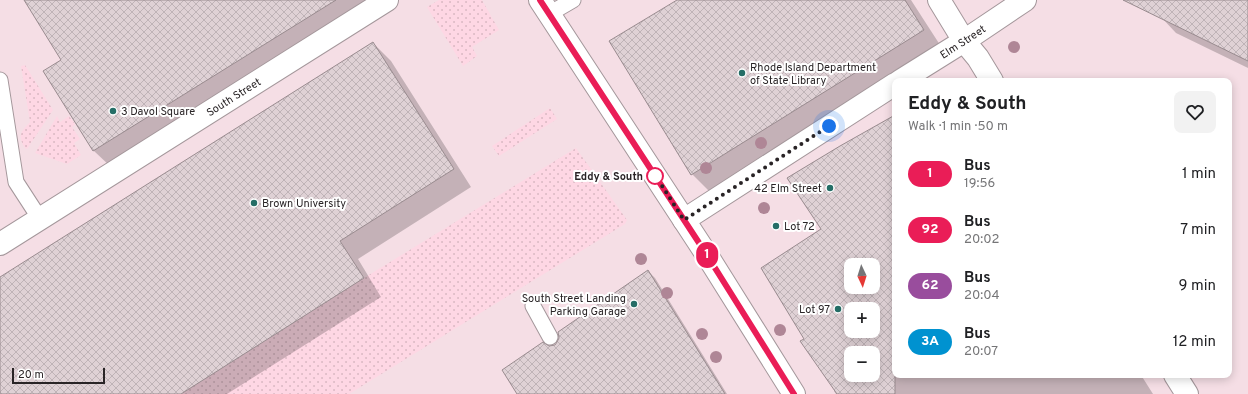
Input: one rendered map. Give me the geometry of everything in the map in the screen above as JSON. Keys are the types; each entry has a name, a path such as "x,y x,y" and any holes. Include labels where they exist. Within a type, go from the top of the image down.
{"street":[{"name":"South Street","path":"0,244 387,0"},
{"path":"939,0 964,41 978,58 990,78"},
{"name":"Elm Street","path":"905,78 964,41 1024,0"},
{"path":"544,7 684,220 794,394"},
{"path":"684,220 892,86"},
{"path":"1177,378 1187,394"}],"lane":[{"path":"544,7 573,0"},
{"path":"0,80 16,182 40,219"},
{"path":"534,306 550,337"}],"shaded area":[{"path":"0,0 1248,0 1248,394 0,394"},
{"path":"439,0 482,0 499,30 472,47 477,56 463,66 427,7"},
{"path":"25,65 53,110 27,149 21,140 22,131 30,122 21,66"},
{"path":"550,108 557,119 499,156 492,146"},
{"path":"57,116 60,122 69,116 75,124 72,127 80,139 74,143 81,155 67,164 35,153"},
{"path":"576,148 627,220 625,224 349,394 180,394 364,278"}],"building":[{"name":"3 Davol Square","path":"24,0 336,0 93,151 43,71 61,60"},
{"name":"Rhode Island Department of State Library","path":"677,0 905,0 924,30 691,175 609,41"},
{"path":"1123,0 1248,0 1248,61"},
{"path":"373,42 454,169 340,241 364,278 181,394 0,394 0,277"},
{"path":"892,117 892,378 895,378 895,394 837,394 800,341 804,339 761,268 821,229 787,178"},
{"name":"South Street Landing Parking Garage","path":"648,270 725,394 517,394 502,370 543,342 549,346 555,345 559,338 558,332"}],"bus line":[{"name":"1","path":"540,0 705,252 794,394"}],"place":[{"name":"Rhode Island Department of State Library","path":"742,73"},
{"name":"3 Davol Square","path":"113,111"},
{"name":"Eddy & South","path":"655,176"},
{"name":"42 Elm Street","path":"830,188"},
{"name":"Brown University","path":"254,203"},
{"name":"Lot 72","path":"776,226"},
{"name":"South Street Landing Parking Garage","path":"634,304"},
{"name":"Lot 97","path":"838,309"}],"route":[{"path":"655,176 684,220 829,126"}]}
